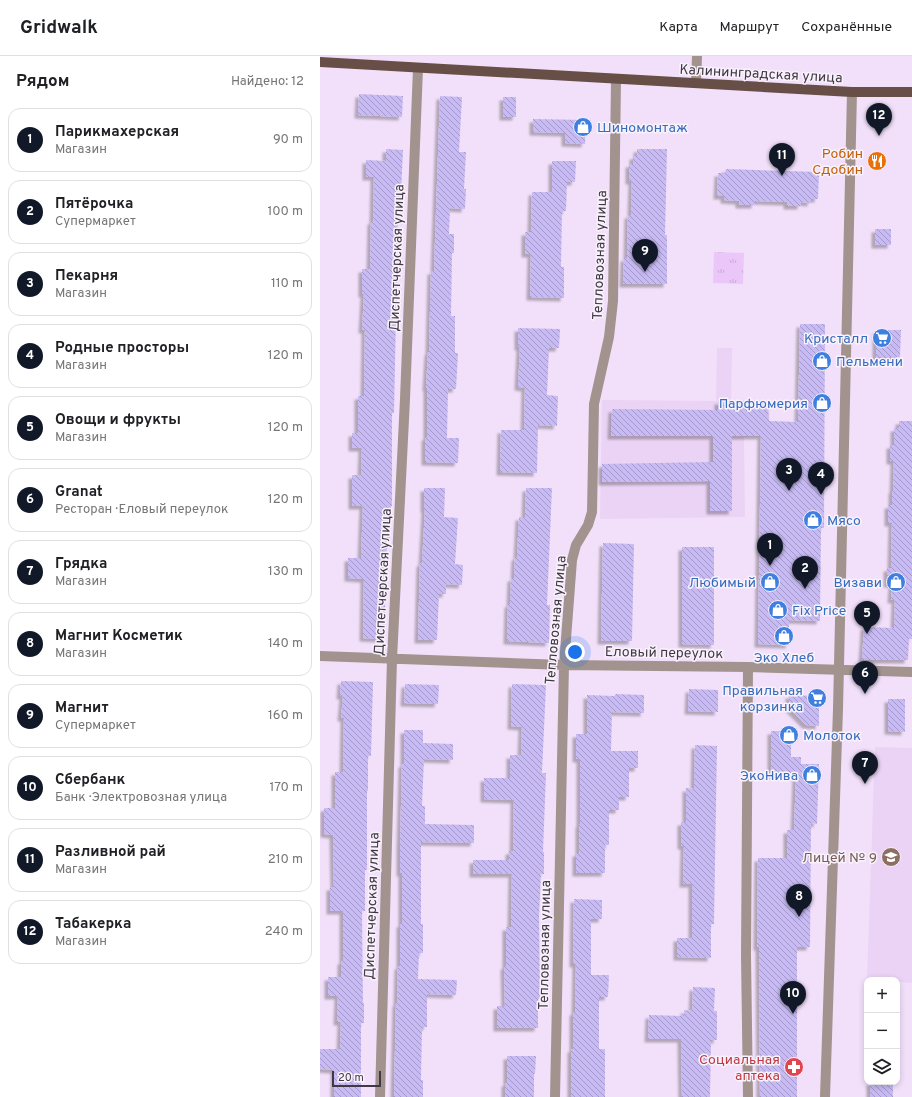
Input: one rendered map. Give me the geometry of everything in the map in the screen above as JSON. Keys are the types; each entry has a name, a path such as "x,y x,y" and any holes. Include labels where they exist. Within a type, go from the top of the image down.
{"main road":[{"name":"Калининградская улица","path":"320,62 616,80 852,92 912,92"}],"street":[{"path":"696,83 697,56"},
{"name":"Диспетчерская улица","path":"380,1097 392,659 405,400 418,68"},
{"name":"Тепловозная улица","path":"555,1097 564,665 572,560 576,545 588,525 592,512 594,404 609,337 614,301 616,80"},
{"path":"825,1097 839,670 852,92"},
{"name":"Еловый переулок","path":"320,656 564,665 748,667 912,672"},
{"path":"748,667 746,955 748,1097"}],"shaded area":[{"path":"717,348 732,348 731,400 769,400 770,437 744,437 745,517 600,519 602,400 716,401"},
{"name":"Лицей № 9","path":"875,747 912,748 912,983 900,982 900,977 867,977"}],"green space":[{"path":"714,252 744,253 743,284 713,283"}],"building":[{"path":"359,94 403,96 402,117 358,115"},
{"path":"440,96 462,97 459,152 466,152 464,189 466,189 465,209 450,208 449,234 454,234 454,253 452,253 451,316 455,316 455,353 458,353 456,389 448,389 447,438 459,438 458,463 425,462 425,437 427,437 426,388 429,352 431,271 434,271"},
{"path":"503,97 516,97 516,117 503,117"},
{"path":"533,119 586,120 585,144 565,143 565,133 533,132"},
{"path":"386,149 403,150 400,215 398,215 394,413 392,413 392,506 390,540 387,540 384,639 363,638 364,579 348,578 348,558 361,558 363,506 352,506 352,475 361,475 362,448 352,448 352,433 358,433 358,396 364,396 365,330 362,330 364,294 362,294 362,269 370,269 371,221 373,221 374,177 366,177 366,160 386,161"},
{"path":"637,149 667,149 665,235 667,235 667,284 623,284 624,258 627,258 628,215 631,215 632,181 629,181 629,164 633,164 633,156 637,156"},
{"path":"552,161 576,161 575,182 567,182 566,211 562,211 561,267 564,267 564,298 530,297 531,254 525,254 525,232 531,232 532,192 552,192"},
{"path":"726,169 819,172 818,199 811,199 811,203 801,202 801,206 787,206 787,202 755,201 755,205 739,205 739,201 724,200 724,196 717,196 718,173 725,173"},
{"path":"875,229 891,229 891,245 875,245"},
{"path":"800,324 825,324 824,528 821,528 820,621 789,620 789,645 758,644 761,436 732,436 732,511 710,511 710,481 602,482 602,464 713,462 713,436 611,436 612,409 718,410 718,401 768,402 769,421 798,422"},
{"path":"518,328 560,329 559,348 549,348 547,395 558,396 557,426 538,425 537,473 500,472 501,430 524,430 525,388 518,387 520,347 518,347"},
{"path":"876,330 901,330 900,357 876,357"},
{"path":"899,421 912,421 912,639 909,639 908,660 862,660 864,627 894,628 895,600 891,600 892,584 887,584 887,568 891,568 892,523 888,523 888,505 892,505 894,461 890,461 890,445 894,445 894,428 899,428"},
{"path":"424,488 445,488 444,517 458,518 455,564 463,565 462,585 446,584 446,594 439,594 437,640 418,640 420,563 422,563 425,509"},
{"path":"526,488 552,488 547,605 550,605 549,643 507,641 508,604 510,604 511,578 514,578 515,557 517,557 519,517 525,517"},
{"path":"603,543 634,544 632,641 601,641"},
{"path":"682,547 714,547 714,645 682,644"},
{"path":"341,681 373,682 371,756 368,756 367,870 365,870 365,911 362,911 364,1023 361,1023 361,1097 334,1097 334,1070 320,1069 320,1049 340,1049 341,1022 337,1022 338,996 328,996 328,977 341,977 341,961 343,961 343,911 330,911 330,887 334,887 333,835 324,834 324,808 335,808 335,772 343,772 344,718 341,718 343,696 340,696"},
{"path":"405,684 439,685 438,704 404,703"},
{"path":"512,684 546,685 542,773 546,773 543,852 544,874 541,874 539,916 540,999 538,999 538,1028 497,1028 497,1006 505,1006 504,966 506,966 506,927 511,927 512,874 473,874 473,860 509,860 509,851 513,851 514,800 484,799 484,778 510,778 510,755 521,755 522,727 511,726"},
{"path":"689,689 718,690 718,712 688,711"},
{"path":"615,694 644,695 644,713 612,712 611,751 638,751 638,768 629,768 629,797 619,797 619,810 609,810 609,845 605,845 605,873 576,873 576,853 579,853 580,759 576,759 576,734 587,734 587,695 615,696"},
{"path":"789,695 819,696 819,726 806,725 789,708"},
{"path":"888,699 905,699 905,732 888,731"},
{"path":"404,730 423,730 423,743 453,744 453,760 424,759 422,806 425,806 425,824 474,825 474,843 421,842 421,924 423,924 423,953 419,953 418,979 457,980 456,995 427,994 427,1027 422,1027 421,1080 423,1080 423,1097 394,1097 396,1003 398,966 400,966 400,924 402,924 402,873 400,873 400,847"},
{"path":"771,731 791,731 791,757 801,757 801,764 819,764 817,824 811,823 810,947 797,947 797,1097 760,1097 759,947 757,947 758,858 787,858 787,830 794,830 796,775 771,775"},
{"path":"695,745 717,746 714,924 711,924 711,958 677,957 677,938 692,938 692,884 683,884 684,846 681,846 681,822 686,822 686,788 694,789"},
{"path":"574,899 602,900 602,919 591,919 591,975 609,975 608,997 599,997 599,1049 605,1049 605,1097 571,1097 571,1049 573,1049 573,1012 575,1012 576,964 573,964"},
{"path":"693,987 715,988 714,1011 717,1011 717,1040 711,1040 710,1097 682,1097 681,1039 648,1039 649,1015 684,1016 684,1010 692,1011"},
{"path":"507,1056 536,1056 534,1097 505,1097 505,1083 507,1083"},
{"path":"870,1085 893,1085 893,1097 870,1097"}],"place":[{"name":"Шиномонтаж","path":"583,127"},
{"name":"Табакерка","path":"879,136"},
{"name":"Робин Сдобин","path":"877,161"},
{"name":"Разливной рай","path":"782,176"},
{"name":"Магнит","path":"645,272"},
{"name":"Кристалл","path":"882,338"},
{"name":"Пельмени","path":"822,361"},
{"name":"Парфюмерия","path":"822,403"},
{"name":"Пекарня","path":"789,491"},
{"name":"Родные просторы","path":"821,495"},
{"name":"Мясо","path":"813,520"},
{"name":"Парикмахерская","path":"770,566"},
{"name":"Любимый","path":"770,582"},
{"name":"Визави","path":"896,582"},
{"name":"Пятёрочка","path":"805,589"},
{"name":"Fix Price","path":"778,610"},
{"name":"Овощи и фрукты","path":"867,634"},
{"name":"Эко Хлеб","path":"784,636"},
{"name":"Granat","path":"865,694"},
{"name":"Правильная корзинка","path":"817,698"},
{"name":"Молоток","path":"789,735"},
{"name":"ЭкоНива","path":"812,775"},
{"name":"Грядка","path":"865,784"},
{"name":"Лицей № 9","path":"891,857"},
{"name":"Магнит Косметик","path":"799,917"},
{"name":"Сбербанк","path":"793,1014"},
{"name":"Социальная аптека","path":"794,1067"}]}
